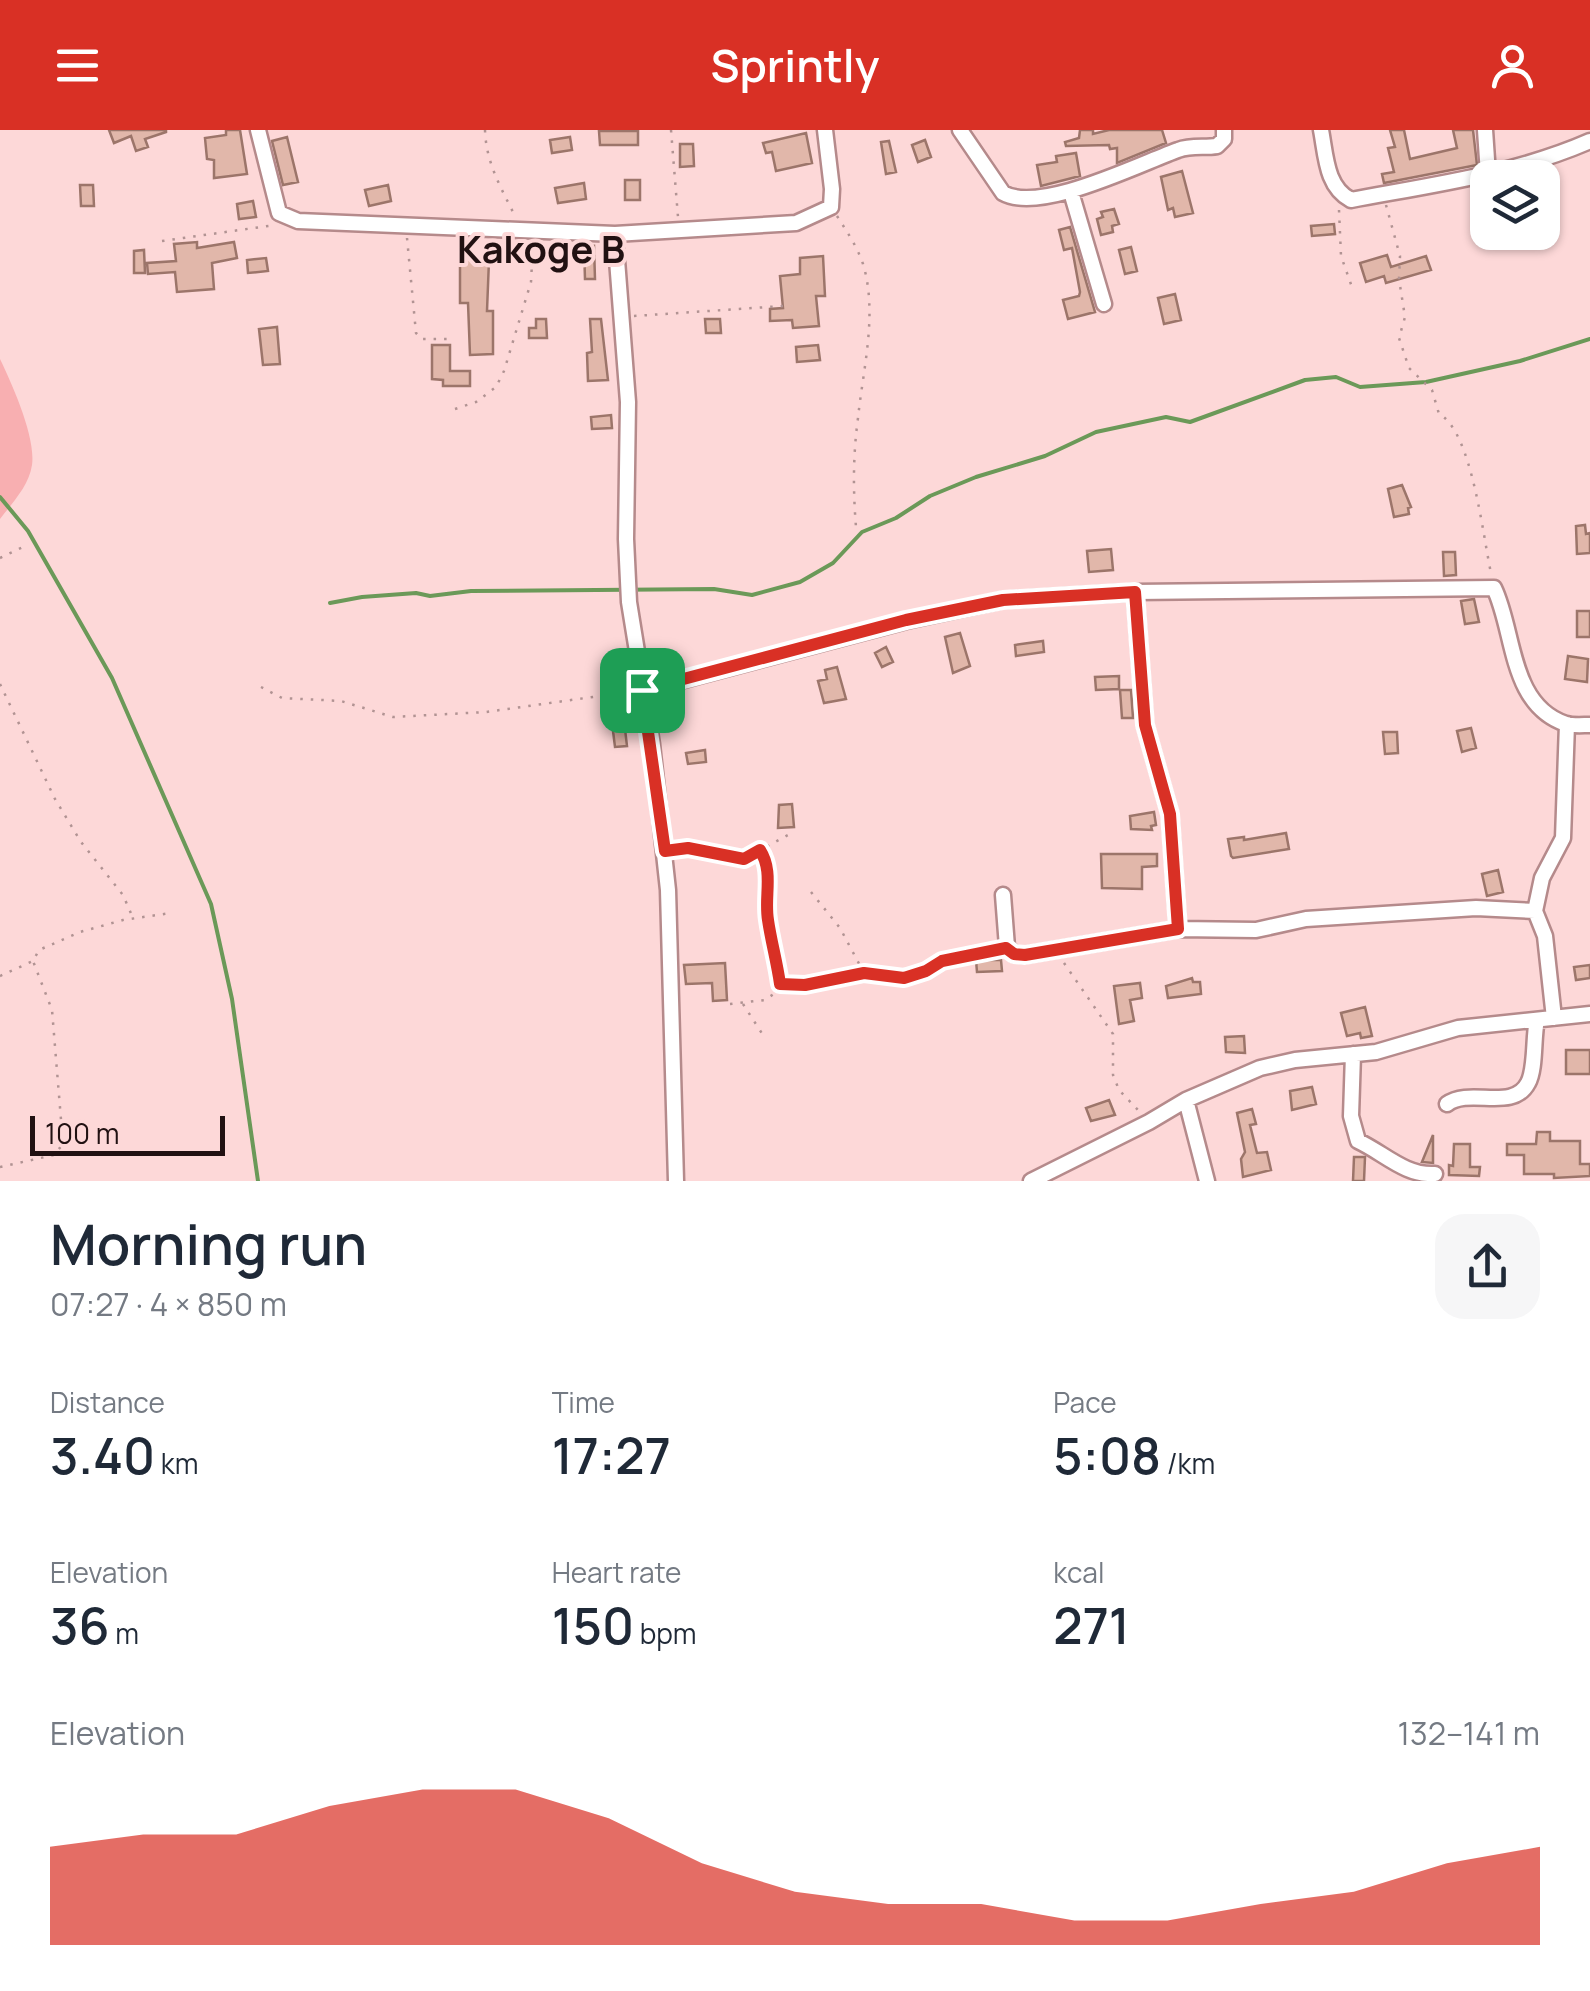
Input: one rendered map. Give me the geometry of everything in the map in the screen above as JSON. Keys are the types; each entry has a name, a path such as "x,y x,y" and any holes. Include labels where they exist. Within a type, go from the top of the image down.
{"street":[{"path":"258,130 279,214 298,221 615,234 796,223 831,207 825,130"},
{"path":"960,130 1003,194 1024,199 1070,192 1180,149 1218,146 1224,140 1224,130"},
{"path":"1321,130 1332,181 1338,194 1351,200 1470,177"},
{"path":"1485,130 1487,160"},
{"path":"1539,160 1590,141"},
{"path":"1070,192 1104,304"},
{"path":"615,234 628,402 627,569 665,851 676,1181"},
{"path":"642,690 906,620 1003,600 1135,592 1494,588 1506,618 1517,671 1536,700 1567,724 1590,726"},
{"path":"1135,592 1145,725 1170,814 1178,929"},
{"path":"1554,1018 1544,936 1536,912 1542,878 1563,838 1567,724"},
{"path":"1003,895 1006,948 1025,955 1178,929 1256,930 1306,919 1476,908 1536,912"},
{"path":"1031,1181 1186,1100 1260,1068 1399,1046 1458,1028 1590,1014"},
{"path":"1448,1104 1462,1097 1507,1097 1522,1092 1531,1074 1538,1020"},
{"path":"1353,1054 1351,1116 1358,1140 1386,1154 1408,1172 1435,1174"},
{"path":"1186,1100 1207,1181"}],"path":[{"path":"485,130 486,153 514,214 514,231"},
{"path":"671,130 680,228"},
{"path":"1338,194 1341,256 1353,290"},
{"path":"1385,194 1390,230 1400,256 1405,317 1399,338 1409,368 1426,382 1439,414 1457,432 1470,473 1494,588"},
{"path":"831,207 855,244 864,268 867,303 866,366 853,461 856,526"},
{"path":"162,240 298,221"},
{"path":"406,226 416,333 422,339 452,339"},
{"path":"455,409 476,402 496,387 504,372 531,282 533,232"},
{"path":"623,317 783,306"},
{"path":"0,558 25,546"},
{"path":"0,684 55,798 81,842 123,895 133,918"},
{"path":"262,687 282,698 341,701 394,717 486,712 642,690"},
{"path":"665,851 688,848 744,859 788,835"},
{"path":"730,1004 765,1000 778,991 780,984 768,918 769,877 760,850"},
{"path":"811,892 840,928 864,973"},
{"path":"0,976 33,960 39,950 80,932 171,913"},
{"path":"780,984 805,985 864,973 904,978 942,961 1006,948"},
{"path":"1054,948 1113,1034 1112,1075 1119,1090 1149,1122"},
{"path":"0,1167 54,1155 63,1144 52,1010 33,960"},
{"path":"742,1004 763,1035"}],"shaded area":[{"path":"0,359 22,411 32,465 19,494 0,519"}],"building":[{"path":"109,130 166,132 145,139 148,147 136,151 131,136 114,143"},
{"path":"226,130 240,130 247,174 214,178 214,160 207,159 205,138 226,135"},
{"path":"1080,130 1093,130 1093,134 1109,130 1162,130 1166,143 1117,163 1117,148 1110,149 1109,145 1066,146 1065,142 1079,138"},
{"path":"1390,130 1404,130 1410,159 1457,148 1453,130 1473,130 1476,160 1470,160 1470,166 1384,183 1382,174 1394,172 1388,148 1395,147"},
{"path":"599,131 638,131 638,145 600,145"},
{"path":"806,133 812,163 776,171 772,152 766,153 763,143"},
{"path":"287,137 298,182 283,185 272,141"},
{"path":"570,137 572,150 552,153 550,140"},
{"path":"925,140 931,157 918,162 912,145"},
{"path":"889,141 896,172 886,174 881,142"},
{"path":"680,144 693,144 694,166 680,167"},
{"path":"1076,153 1080,176 1041,186 1037,165 1057,162 1056,156"},
{"path":"1182,171 1193,213 1175,217 1173,208 1168,210 1161,177"},
{"path":"625,180 640,180 640,200 625,200"},
{"path":"584,183 586,199 558,203 555,188"},
{"path":"80,185 93,185 94,206 81,206"},
{"path":"388,185 391,201 369,206 365,190"},
{"path":"253,201 256,217 239,219 237,204"},
{"path":"1114,209 1119,224 1112,226 1113,232 1101,235 1097,219 1103,217 1101,212"},
{"path":"1334,224 1335,234 1312,236 1311,226"},
{"path":"1070,227 1095,312 1068,319 1063,300 1079,296 1080,292 1072,248 1064,250 1059,230"},
{"path":"197,242 197,248 234,242 237,258 212,263 214,289 177,292 175,272 148,274 147,263 176,261 174,244"},
{"path":"594,246 595,279 585,279 584,247"},
{"path":"1131,247 1137,271 1125,274 1119,250"},
{"path":"144,250 145,273 134,273 134,251"},
{"path":"1387,255 1391,267 1426,256 1431,270 1386,283 1384,276 1366,282 1360,263"},
{"path":"823,256 825,296 816,296 819,326 793,328 792,320 770,321 770,309 783,308 780,276 800,274 800,258"},
{"path":"266,258 268,271 248,273 247,260"},
{"path":"460,259 489,260 487,311 493,311 493,354 470,355 468,303 460,303"},
{"path":"1175,294 1181,320 1164,324 1158,298"},
{"path":"536,319 546,319 547,338 529,338 529,328 536,328"},
{"path":"590,319 601,319 608,380 588,381 587,353 592,352"},
{"path":"705,319 720,319 721,333 706,333"},
{"path":"277,327 280,364 263,365 259,329"},
{"path":"432,345 450,345 450,371 470,371 470,386 443,386 443,380 432,379"},
{"path":"818,345 820,360 797,362 796,347"},
{"path":"611,415 612,428 592,429 591,417"},
{"path":"1402,485 1411,507 1409,514 1394,517 1388,489"},
{"path":"1585,525 1586,534 1590,533 1590,553 1577,554 1576,526"},
{"path":"1111,549 1113,570 1089,572 1087,551"},
{"path":"1443,552 1455,552 1456,575 1444,576"},
{"path":"1474,599 1479,622 1465,624 1461,601"},
{"path":"1577,611 1590,611 1590,637 1577,637"},
{"path":"960,633 970,666 953,673 945,637"},
{"path":"1043,641 1044,652 1016,656 1015,645"},
{"path":"886,647 893,662 882,667 875,653"},
{"path":"1568,656 1588,659 1587,682 1565,679"},
{"path":"837,667 846,699 824,703 818,681 827,679 825,670"},
{"path":"1119,676 1119,689 1096,690 1095,677"},
{"path":"1120,690 1131,690 1133,718 1122,718"},
{"path":"1471,728 1476,748 1462,752 1457,731"},
{"path":"625,729 627,746 615,747 613,731"},
{"path":"1383,732 1397,732 1398,753 1385,754"},
{"path":"705,750 706,762 688,764 686,753"},
{"path":"792,804 794,827 778,828 779,805"},
{"path":"1154,812 1156,825 1151,826 1152,830 1131,829 1130,816"},
{"path":"1286,833 1289,849 1231,856 1228,839"},
{"path":"1101,854 1157,854 1157,866 1142,867 1142,889 1102,888"},
{"path":"1498,870 1503,892 1487,896 1482,874"},
{"path":"976,960 1001,960 1002,971 977,972"},
{"path":"725,963 727,1000 713,1001 712,983 686,984 684,965"},
{"path":"1590,965 1590,978 1576,980 1574,967"},
{"path":"1192,978 1193,982 1200,982 1201,994 1168,998 1166,986"},
{"path":"1140,983 1142,998 1130,1000 1134,1021 1119,1024 1114,986"},
{"path":"1365,1007 1372,1036 1347,1036 1341,1013"},
{"path":"1244,1036 1245,1053 1226,1052 1225,1037"},
{"path":"1566,1050 1590,1050 1590,1074 1566,1074"},
{"path":"1312,1087 1316,1104 1292,1110 1290,1091"},
{"path":"1109,1100 1115,1115 1091,1121 1086,1108"},
{"path":"1252,1109 1256,1124 1250,1125 1257,1153 1267,1152 1271,1170 1243,1177 1241,1159 1245,1152 1237,1113"},
{"path":"1537,1132 1550,1132 1550,1141 1580,1141 1580,1164 1590,1164 1590,1176 1554,1178 1554,1174 1524,1174 1524,1155 1507,1155 1507,1144 1536,1144"},
{"path":"1433,1135 1433,1163 1422,1162"},
{"path":"1454,1144 1470,1144 1470,1167 1480,1167 1479,1176 1449,1175"},
{"path":"1354,1157 1365,1157 1364,1181 1353,1181"}],"waterway":[{"path":"330,603 362,597 471,591 714,589 752,595 800,582 833,563 862,532 896,518 930,496 1045,456 1096,432 1166,417 1190,422 1305,380 1336,377 1360,387 1426,382 1520,361 1590,339"},
{"path":"0,497 28,531 112,678 211,904 232,999 258,1181"}],"district":[{"name":"Kakoge B","path":"541,250"}],"route":[{"path":"1135,592 1145,725 1162,774 1170,814 1178,929 1025,955 1006,948 965,955 904,978 864,973 822,983 780,984 768,918 769,877 760,850 744,859 704,849 665,851 642,690 906,620 1003,600 1135,592"}]}
